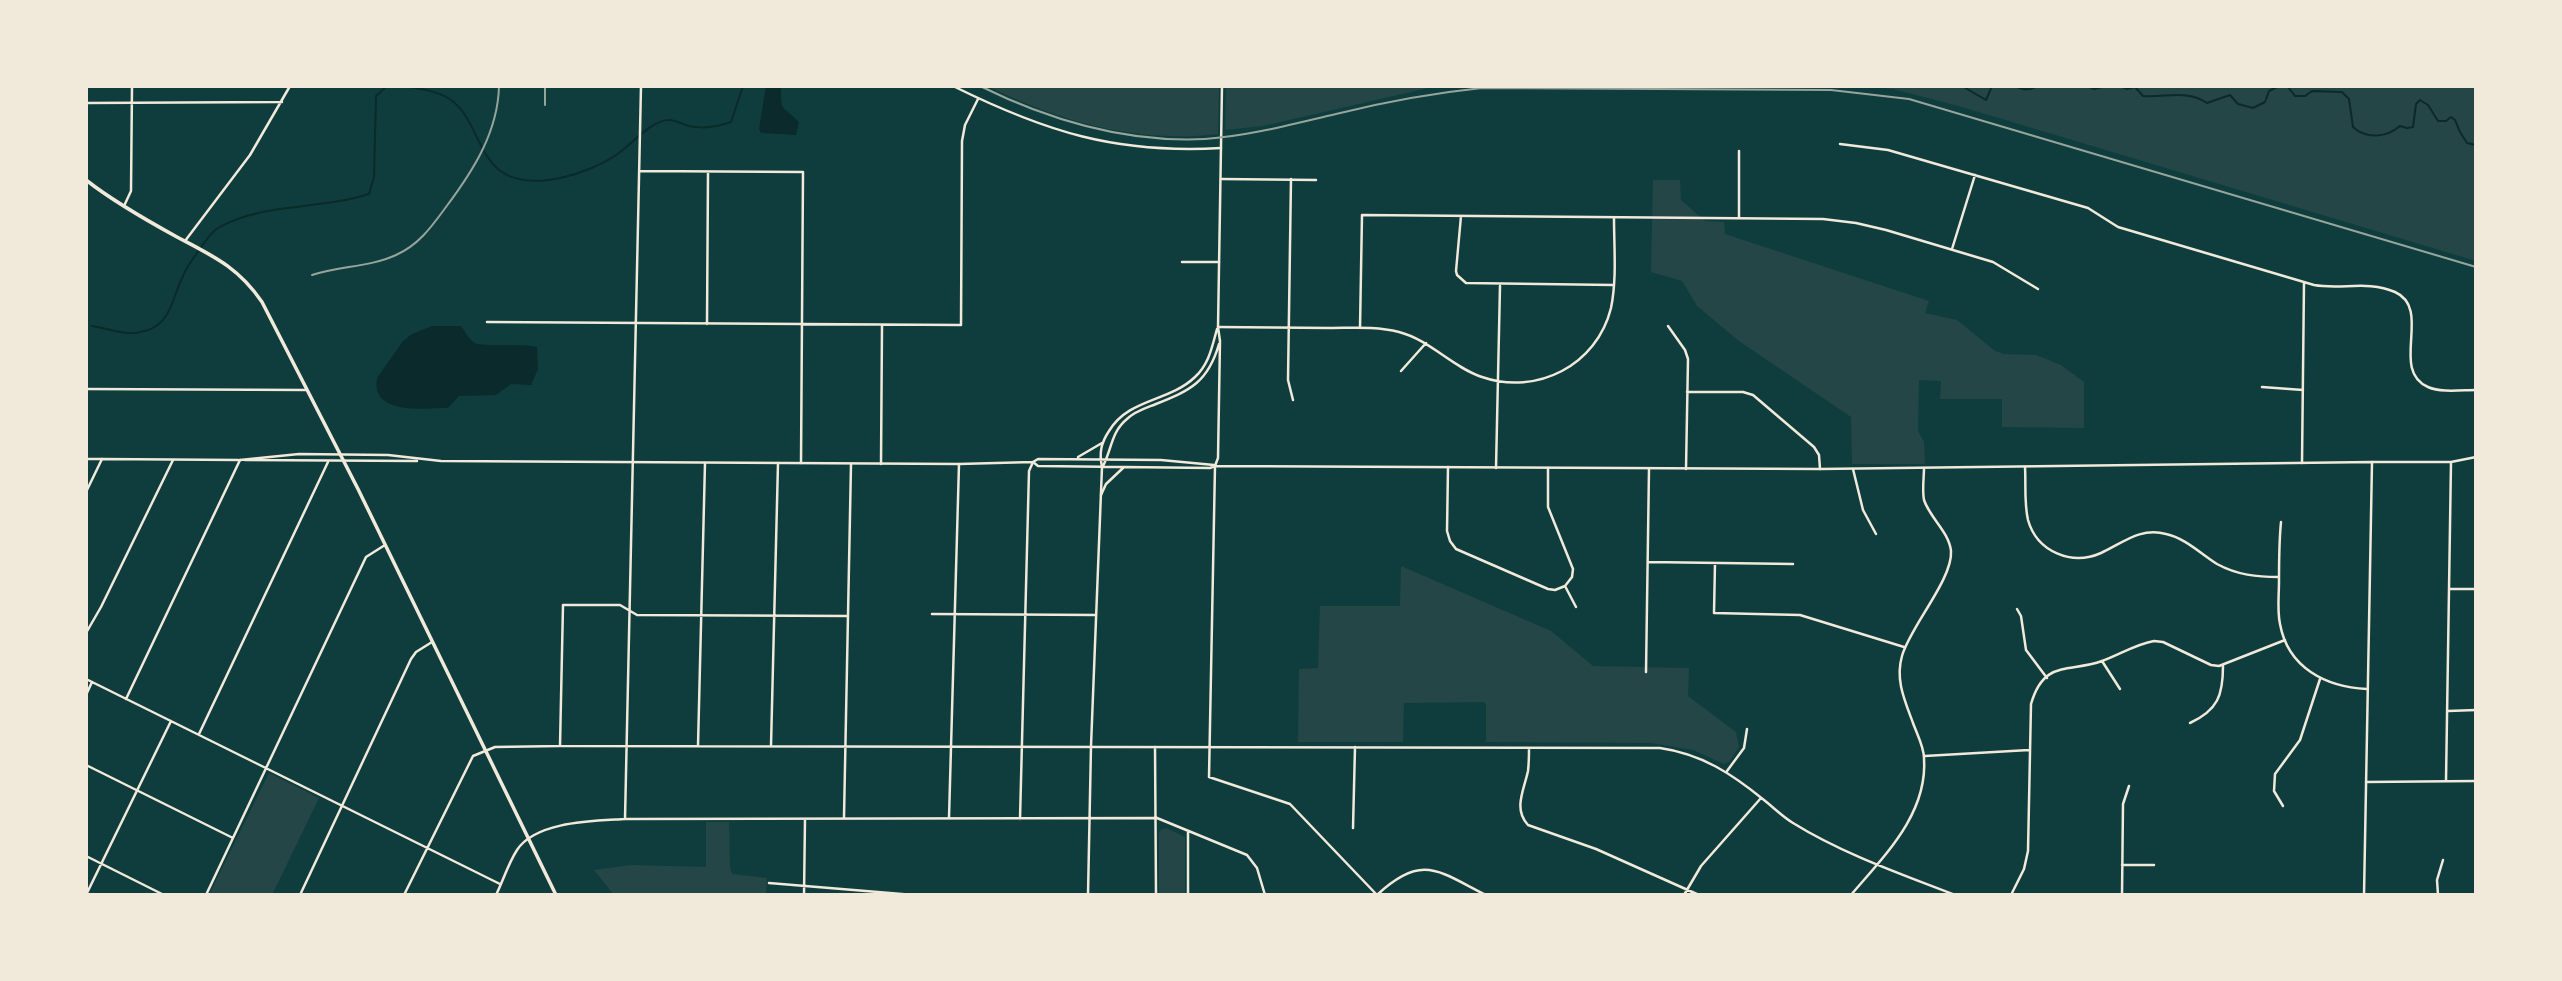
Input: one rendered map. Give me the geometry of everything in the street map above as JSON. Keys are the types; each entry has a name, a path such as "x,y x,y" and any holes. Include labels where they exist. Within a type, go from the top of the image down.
{"main road":[{"path":"86,180 124,206 233,268 254,290 309,390 556,895"}],"street":[{"path":"124,206 131,191 132,86"},
{"path":"185,241 250,156 290,86"},
{"path":"625,819 641,86"},
{"path":"953,86 1024,120 1086,139 1148,148 1221,148"},
{"path":"1088,895 1102,443 1115,422 1127,411 1177,389 1194,378 1210,355 1217,327 1222,86"},
{"path":"487,322 961,325 962,141 965,125 978,99"},
{"path":"86,103 282,102"},
{"path":"1840,144 1888,150 2088,208 2118,227 2304,282 2323,286 2358,285 2386,290 2404,298 2411,314 2411,362 2418,380 2433,389 2476,390"},
{"path":"1739,151 1739,218"},
{"path":"639,171 803,172 801,463"},
{"path":"707,324 708,172"},
{"path":"1952,250 1975,175"},
{"path":"1221,179 1316,180"},
{"path":"1291,179 1288,384 1293,400"},
{"path":"1360,328 1362,215 1823,219 1856,223 1993,262 2038,289"},
{"path":"1461,216 1457,275 1470,284 1613,285"},
{"path":"1217,327 1360,328 1400,332 1426,344 1469,372 1498,381 1520,383 1541,380 1560,373 1578,360 1593,346 1603,330 1611,307 1614,218"},
{"path":"1182,262 1219,262"},
{"path":"2302,463 2304,282"},
{"path":"1496,468 1500,284"},
{"path":"881,464 882,325"},
{"path":"1668,326 1687,355 1686,469"},
{"path":"1217,327 1220,341 1218,458 1215,466 1209,776 1290,804 1377,895 1401,874 1427,869 1442,873 1486,895"},
{"path":"1102,467 1112,438 1126,419 1189,390 1202,379 1213,361 1220,341"},
{"path":"1401,371 1426,344"},
{"path":"2262,387 2303,390"},
{"path":"86,389 309,390"},
{"path":"1687,392 1743,392 1753,395 1814,447 1819,456 1820,469"},
{"path":"1073,459 1102,443"},
{"path":"240,460 299,454 399,456 420,460"},
{"path":"86,459 400,463 420,460 1032,463 1038,466 1210,468 1853,469 2451,462 2476,457"},
{"path":"1020,819 1029,471 1032,463 1038,458 1106,459 1199,462 1212,463 1215,466"},
{"path":"86,492 102,459"},
{"path":"86,633 173,460"},
{"path":"127,699 240,460"},
{"path":"198,735 328,462"},
{"path":"2364,895 2372,462"},
{"path":"2446,781 2451,462"},
{"path":"698,746 705,463"},
{"path":"771,746 778,463"},
{"path":"844,819 851,464"},
{"path":"949,819 959,464"},
{"path":"1101,495 1106,484 1124,467"},
{"path":"1448,467 1447,531 1456,549 1555,590 1565,586 1572,577 1573,569 1548,507 1548,468"},
{"path":"2025,467 2026,510 2030,525 2043,544 2057,554 2082,559 2100,554 2137,534 2158,532 2180,539 2228,569 2247,576 2279,578"},
{"path":"1851,895 1902,834 1912,817 1924,776 1924,756 1900,684 1900,667 1905,647 1947,570 1951,555 1950,543 1924,499 1924,468"},
{"path":"1646,671 1649,469"},
{"path":"1853,469 1863,510 1876,534"},
{"path":"2281,522 2279,614 2285,640 2296,659 2319,679 2340,686 2367,688"},
{"path":"205,895 366,557 385,545"},
{"path":"1648,562 1793,564"},
{"path":"1715,563 1714,613 1800,615 1905,647"},
{"path":"1565,586 1576,607"},
{"path":"2449,589 2476,589"},
{"path":"560,746 563,605 620,605 636,615 847,616"},
{"path":"2017,609 2021,616 2025,650 2046,678"},
{"path":"932,614 1097,615"},
{"path":"2011,895 2024,869 2028,851 2031,704 2036,690 2046,678 2068,667 2102,661 2154,640 2211,665 2223,666 2285,640"},
{"path":"300,895 413,655 432,642"},
{"path":"2102,661 2120,689"},
{"path":"2190,723 2204,715 2217,702 2223,688 2223,666"},
{"path":"86,679 501,885"},
{"path":"2283,806 2274,792 2275,774 2300,740 2319,679"},
{"path":"86,695 92,682"},
{"path":"2447,710 2476,710"},
{"path":"86,895 171,721"},
{"path":"1727,771 1744,748 1747,729"},
{"path":"404,895 472,756 495,747 560,746 1660,748 1698,757 1727,771 1792,823 1877,864 1955,895"},
{"path":"1154,747 1156,895"},
{"path":"1353,828 1355,747"},
{"path":"1529,747 1527,772 1519,807 1521,817 1528,825 1596,849 1699,895"},
{"path":"1924,756 2029,750"},
{"path":"86,765 233,838"},
{"path":"2366,782 2476,781"},
{"path":"2122,895 2123,804 2129,786"},
{"path":"1684,895 1701,866 1761,797"},
{"path":"496,895 517,851 529,839 552,827 625,819 1157,818 1247,855 1257,868 1265,895"},
{"path":"804,895 805,819"},
{"path":"1188,832 1188,895"},
{"path":"86,856 164,895"},
{"path":"2438,895 2437,880 2443,860"},
{"path":"2122,865 2154,865"},
{"path":"769,883 914,895"}],"shaded area":[{"path":"766,86 781,86 782,105 799,122 796,135 761,133 759,129"},
{"path":"987,86 1219,86 1218,134 1158,136 1099,127 1042,110"},
{"path":"1226,86 1437,86 1263,126 1225,130"},
{"path":"1866,86 2476,86 2476,261 1962,107 1893,89"},
{"path":"1653,180 1680,180 1681,200 1705,221 1724,222 1725,234 1929,301 1925,313 1957,320 1995,351 2004,354 2036,355 2061,365 2084,382 2084,428 2002,427 2002,399 1940,399 1941,381 1919,380 1918,431 1924,442 1925,464 1852,464 1851,417 1739,341 1697,306 1682,281 1651,272"},
{"path":"432,326 461,326 475,343 537,347 538,369 531,385 511,384 496,395 459,396 448,408 414,409 382,399 377,390 377,378 403,341"},
{"path":"1401,566 1551,631 1593,666 1689,668 1688,696 1736,732 1739,747 1729,762 1724,764 1693,750 1651,743 1486,742 1486,704 1483,702 1404,703 1403,742 1298,742 1299,669 1318,668 1320,606 1400,606"},
{"path":"269,773 319,798 272,895 209,895"},
{"path":"706,822 729,822 732,874 767,878 766,895 614,895 594,870 631,865 706,867"},
{"path":"1166,828 1185,837 1185,895 1159,895 1159,833"}],"waterway":[{"path":"92,326 130,333 156,326 168,313 189,265 218,228 254,214 369,194 374,177 376,96 387,86"},
{"path":"405,86 441,94 451,100 465,115 485,154 499,170 512,177 527,180 560,178 593,167 619,153 649,128 662,121 673,120 700,127 731,122 743,86"},
{"path":"1962,86 1986,100 1992,86"},
{"path":"2015,86 2026,89 2037,86"},
{"path":"2087,86 2094,89 2107,86"},
{"path":"2120,86 2127,89 2135,87 2143,96 2184,95 2207,103 2230,95 2238,104 2253,108 2265,102 2269,91 2279,86"},
{"path":"2280,86 2288,87 2295,96 2305,96 2312,91 2342,92 2349,99 2353,127 2364,134 2377,136 2400,126 2413,127 2416,104 2420,100 2428,105 2438,121 2446,121 2451,117 2455,120 2467,143 2476,145"}],"railway":[{"path":"312,275 386,259 412,246 424,234 456,193 482,150 494,119 499,86"},
{"path":"545,86 545,105"},
{"path":"980,86 1034,110 1089,127 1175,139 1238,135 1390,102 1482,88 1831,90 1909,99 2476,267"}]}
